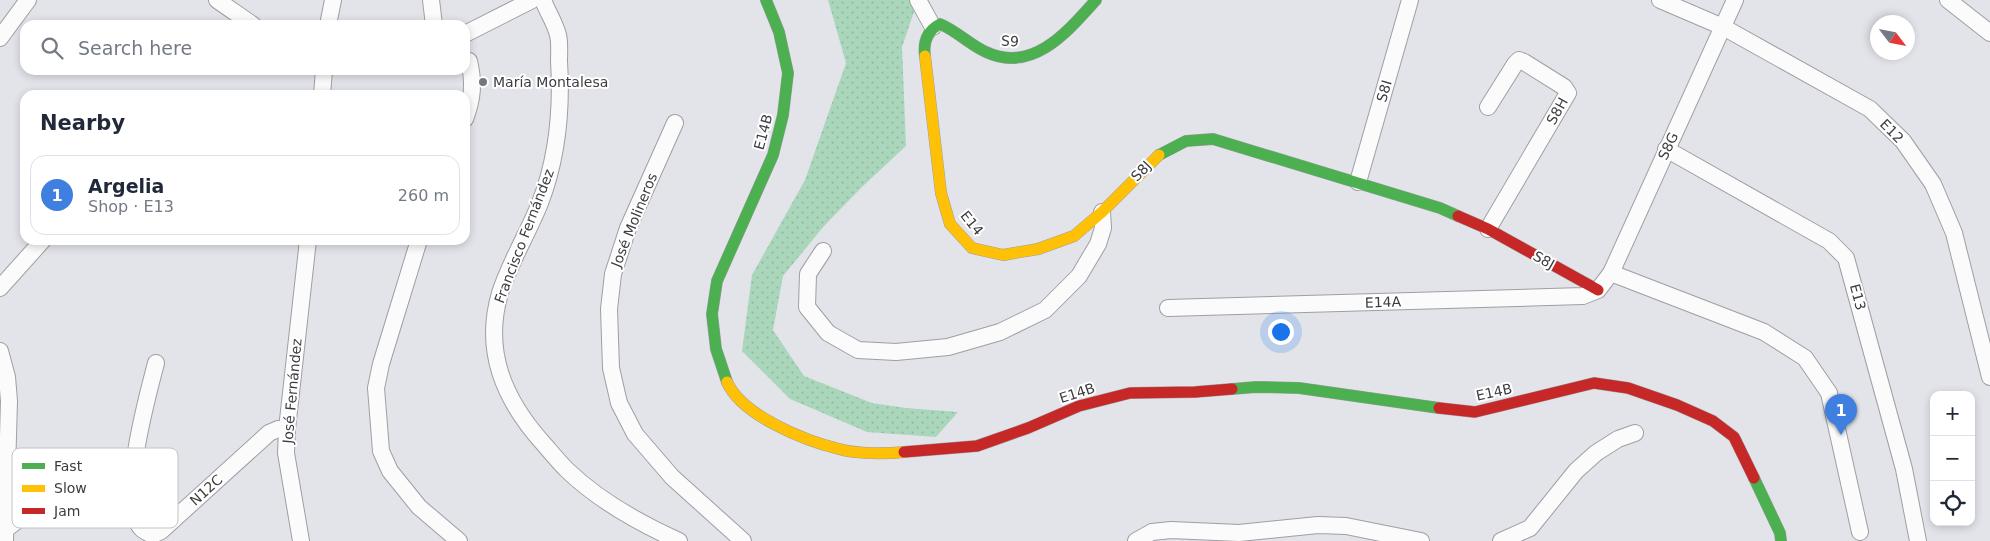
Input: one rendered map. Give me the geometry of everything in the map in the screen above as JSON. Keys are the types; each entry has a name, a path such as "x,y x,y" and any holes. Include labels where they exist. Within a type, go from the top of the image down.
{"street":[{"path":"0,38 28,0"},
{"path":"217,0 246,20"},
{"path":"329,20 333,0"},
{"path":"430,0 433,20"},
{"path":"470,31 532,0"},
{"name":"Francisco Fernández","path":"543,0 558,34 560,108 551,170 540,203 500,293 494,322 493,344 506,392 525,422 568,470 640,524 679,541"},
{"name":"E14B","path":"766,0 779,32 788,74 784,115 773,155 717,281 712,314 716,349 728,385 750,409 791,434 841,450 892,453 977,446 1028,428 1079,406 1130,394 1195,392 1256,387 1299,388 1475,412 1594,383 1628,388 1677,405 1713,422 1734,437 1780,534 1781,541"},
{"path":"918,0 933,27"},
{"name":"S9","path":"933,27 940,24 952,28 973,46 993,56 1015,59 1036,55 1065,34 1096,0"},
{"name":"S8I","path":"1358,182 1410,0"},
{"name":"E12","path":"1660,0 1723,27 1870,108 1903,141 1934,184 1954,233 1990,377"},
{"name":"S8G","path":"1598,290 1610,273 1735,0"},
{"path":"1948,0 1990,33"},
{"name":"E14","path":"933,27 926,35 924,47 941,193 950,224 972,248 1003,255 1038,249 1074,236 1102,212"},
{"name":"S8H","path":"1488,107 1519,60 1564,87 1568,93 1488,228"},
{"path":"470,61 474,82 470,105"},
{"path":"321,75 322,90"},
{"name":"José Molineros","path":"674,123 628,228 612,274 609,309 611,368 619,403 635,434 672,476 743,541"},
{"name":"S8J","path":"1102,212 1157,156 1186,141 1213,139 1440,208 1488,228 1598,290"},
{"name":"E13","path":"1666,149 1829,241 1846,258 1904,469 1918,541"},
{"path":"823,251 808,274 807,306 828,334 858,350 896,352 948,347 1000,332 1045,310 1079,276 1098,244 1103,228 1102,212"},
{"path":"0,288 39,245"},
{"name":"José Fernández","path":"301,541 286,453 287,428 307,245"},
{"path":"417,245 381,364 376,388 381,451 390,471 419,507 459,541"},
{"path":"1610,273 1764,332 1805,358 1829,393 1860,532"},
{"name":"E14A","path":"1168,308 1583,296 1598,290"},
{"path":"0,351 7,377 9,401 5,535"},
{"path":"136,448 156,363"},
{"name":"N12C","path":"178,515 269,433 287,428"},
{"path":"1501,541 1534,535 1583,465 1596,453 1618,439 1634,433"},
{"path":"1136,541 1152,532 1172,530 1239,533 1318,526 1346,526 1421,541"},
{"name":"N12C","path":"141,528 153,535 163,528"}],"green space":[{"path":"828,0 918,0 902,47 906,146 824,226 783,276 773,330 804,376 872,403 958,412 936,437 867,432 790,399 742,351 752,275 805,180 846,63"}],"traffic: fast":[{"path":"727,382 716,349 712,314 717,281 773,155 783,115 788,73 779,32 766,0"},
{"path":"925,56 927,37 940,24 986,52 1003,57 1019,58 1048,46 1074,24 1096,0"},
{"path":"1159,155 1186,141 1213,139 1440,208 1458,216"},
{"path":"1232,389 1256,387 1299,388 1439,408"},
{"path":"1754,478 1780,533 1781,541"}],"traffic: slow":[{"path":"925,56 941,193 950,224 972,248 1003,255 1038,249 1074,236 1102,212 1159,155"},
{"path":"727,382 746,406 760,416 810,440 854,452 904,452"}],"traffic: jam":[{"path":"1458,216 1488,229 1598,290"},
{"path":"1439,408 1475,412 1594,383 1628,388 1677,405 1713,421 1734,437 1754,478"},
{"path":"904,452 977,446 1028,428 1079,406 1130,393 1195,392 1232,389"}],"place":[{"name":"María Montalesa","path":"483,82"},
{"name":"Argelia","path":"1841,435"}]}
